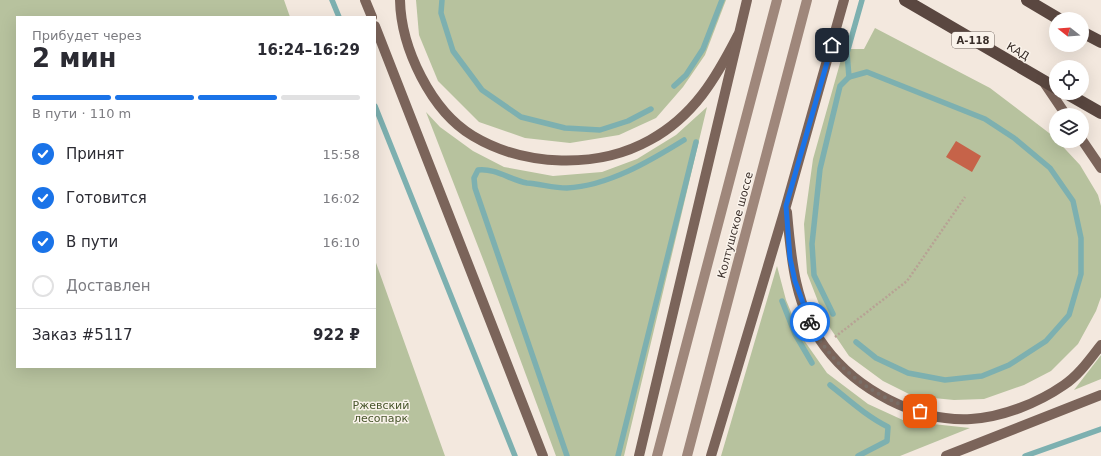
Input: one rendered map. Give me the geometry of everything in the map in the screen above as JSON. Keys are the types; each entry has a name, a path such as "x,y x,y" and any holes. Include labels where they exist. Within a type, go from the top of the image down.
{"highway":[{"name":"КАД","path":"905,0 1049,84"},
{"path":"1027,0 1049,13"},
{"path":"1089,36 1101,42"},
{"path":"1078,100 1101,113"}],"main road":[{"path":"365,0 372,16"},
{"path":"400,0 403,29 413,60 428,89 447,114 472,136 498,148 550,160 576,162 603,158 629,150 670,128 698,102 719,72 738,35"},
{"path":"639,456 747,0"},
{"name":"Колтушское шоссе","path":"657,456 777,0"},
{"name":"Колтушское шоссе","path":"687,456 807,0"},
{"path":"711,456 786,206 844,0"},
{"path":"376,29 543,456"},
{"path":"1042,80 1061,108"},
{"path":"1087,148 1101,168"},
{"path":"786,206 790,258 795,281 802,304 812,326 824,346 839,364 856,379 883,396 908,408 931,415 950,418 971,419 992,416 1040,399 1066,384 1086,365 1101,345"},
{"path":"946,456 1101,395"}],"path":[{"path":"824,346 907,281 965,197"}],"green space":[{"name":"Ржевский лесопарк","path":"0,0 284,0 290,16 16,16 16,368 376,368 376,263 445,456 0,456"},
{"path":"416,0 726,0 705,55 683,87 656,118 619,135 570,143 525,138 479,122 438,81 419,35"},
{"path":"875,28 990,88 1049,133 1049,148 1064,148 1080,165 1098,195 1101,206 1101,297 1096,311 1078,344 1051,371 1024,385 984,399 954,400 913,396 883,381 849,356 826,322 807,273 804,224 813,159 844,49 864,49"},
{"path":"707,107 624,456 556,456 486,267 426,112 440,127 473,151 504,167 553,176 602,172 637,159 676,135"},
{"path":"777,266 786,300 801,336 827,373 868,404 905,421 970,428 900,456 721,456"},
{"path":"1101,355 1101,379 1074,390"}],"building":[{"path":"956,141 981,156 972,172 946,157"}],"waterway":[{"path":"332,0 339,16"},
{"path":"442,0 441,13 453,51 482,90 521,117 565,128 600,130 628,121 651,109"},
{"path":"674,86 686,75 703,49 722,0"},
{"path":"833,314 814,275 812,244 820,169 840,86 849,77 847,53 862,0"},
{"path":"849,77 867,72 985,119 1014,138 1050,168 1073,201 1081,238 1081,274 1069,315 1046,341 1009,365 982,376 945,380 908,373 876,358 856,342"},
{"path":"376,108 515,456"},
{"path":"567,456 475,188 474,178 478,170 485,170 497,172 527,183 562,188 582,186 598,183 628,171 684,140"},
{"path":"618,456 696,142"},
{"path":"782,301 795,334 812,363"},
{"path":"830,385 865,413 888,427 887,441 858,456"},
{"path":"1025,456 1101,429"}],"way so far":[{"path":"810,322 824,346 839,364 856,379 872,390 908,408 920,411"}],"route":[{"path":"810,322 802,304 790,258 786,206 832,45"}]}
